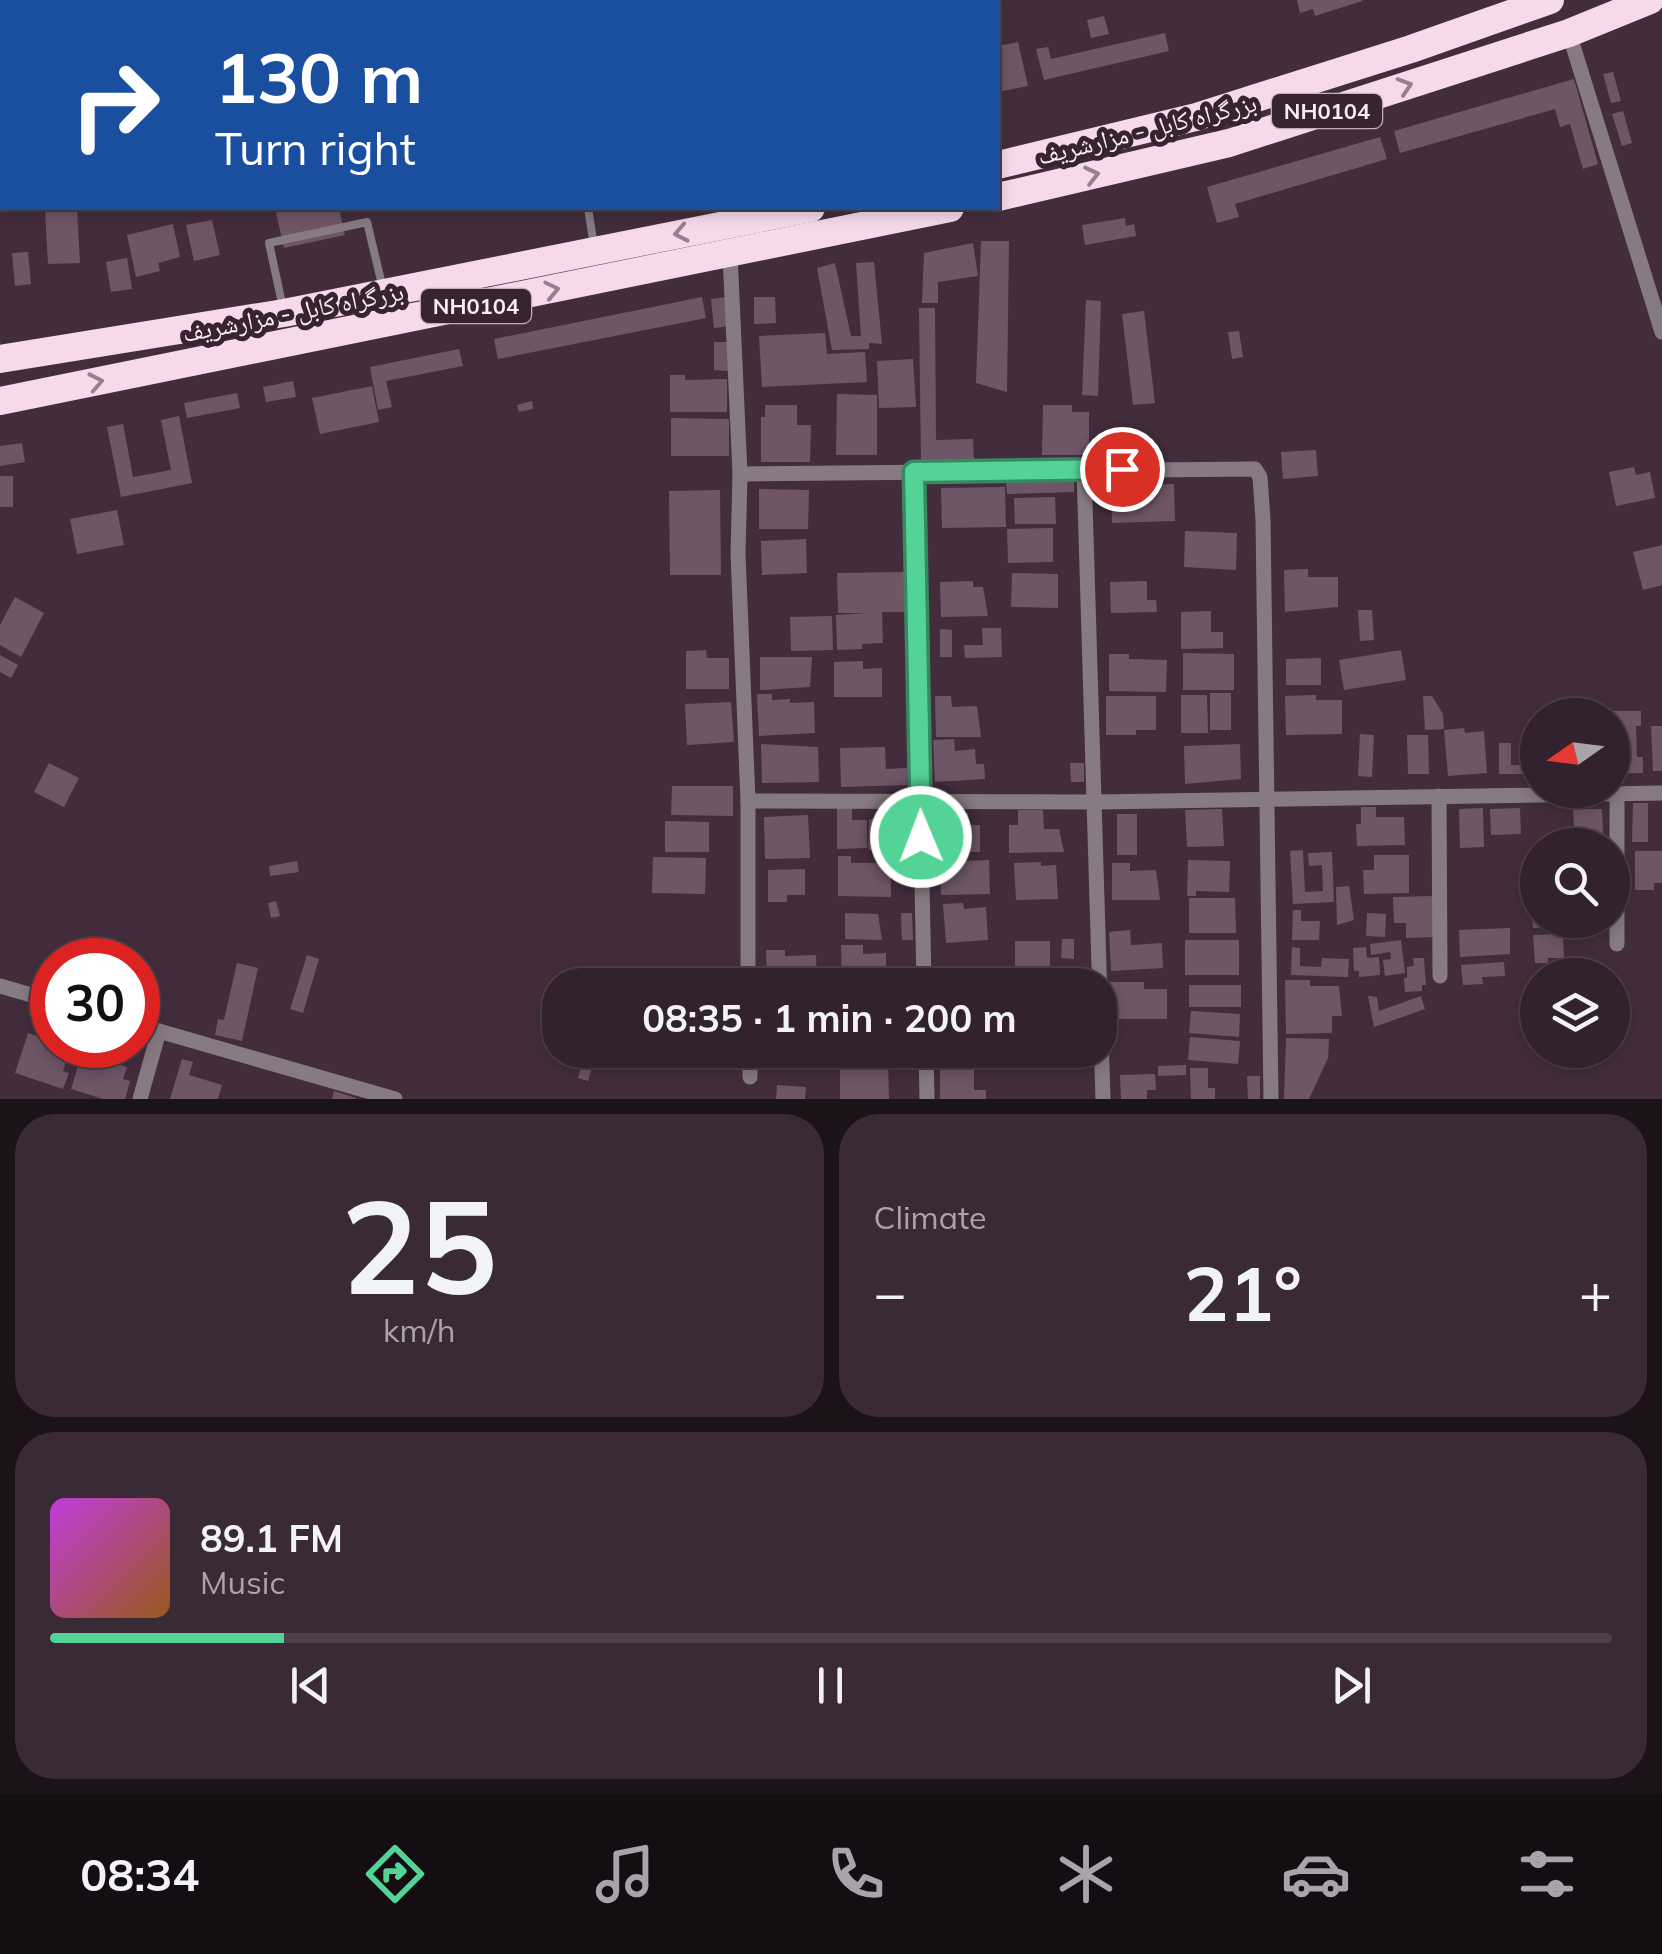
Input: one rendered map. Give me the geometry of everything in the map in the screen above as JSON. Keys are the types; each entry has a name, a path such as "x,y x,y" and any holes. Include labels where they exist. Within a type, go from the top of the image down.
{"highway":[{"name":"بزرگراه کابل - مزارشریف","path":"1000,196 1229,143 1583,19 1650,0"},
{"name":"بزرگراه کابل - مزارشریف","path":"1000,165 1196,117 1411,49 1541,2"},
{"path":"1037,156 1044,186"},
{"name":"بزرگراه کابل - مزارشریف","path":"0,360 284,313 801,210"},
{"name":"بزرگراه کابل - مزارشریف","path":"0,401 940,210"},
{"path":"595,250 601,280"},
{"path":"384,294 390,323"}],"street":[{"path":"1583,19 1661,328"},
{"path":"730,254 740,474 738,554 748,801 748,968"},
{"path":"1084,469 1103,1099"},
{"path":"740,474 1255,470 1260,476 1272,1099"},
{"path":"914,472 924,968"},
{"path":"1630,794 1662,793"},
{"path":"748,801 1096,802 1520,795"},
{"path":"1439,796 1440,976"},
{"path":"1617,808 1618,944"},
{"path":"0,986 30,995"},
{"path":"160,1032 394,1099"},
{"path":"140,1099 148,1068"},
{"path":"750,1068 750,1077"},
{"path":"926,1068 927,1099"}],"lane":[{"path":"588,210 595,250"},
{"path":"284,313 270,243 367,222 384,294"}],"building":[{"path":"1297,0 1362,1 1315,16 1313,9 1300,13"},
{"path":"1104,16 1109,34 1091,38 1087,20"},
{"path":"1165,33 1169,51 1044,80 1036,49 1048,47 1051,59"},
{"path":"1018,42 1028,86 1000,92 1000,46"},
{"path":"1613,72 1621,101 1611,103 1603,74"},
{"path":"1574,79 1598,164 1583,169 1570,124 1560,127 1555,109 1400,153 1394,131"},
{"path":"1623,111 1632,143 1622,146 1612,114"},
{"path":"1380,137 1387,159 1235,204 1239,217 1217,223 1207,187"},
{"path":"77,210 80,263 48,264 45,211"},
{"path":"275,210 339,210 345,235 284,248"},
{"path":"1125,218 1126,226 1134,224 1136,236 1085,245 1082,225"},
{"path":"212,220 220,255 194,261 186,225"},
{"path":"173,224 180,257 158,263 160,271 136,277 127,235"},
{"path":"981,241 1009,241 1007,392 976,383"},
{"path":"973,243 978,276 938,282 938,303 922,303 924,253"},
{"path":"28,252 31,284 15,286 12,253"},
{"path":"127,258 132,289 111,292 106,262"},
{"path":"874,262 882,344 869,343 869,349 832,350 817,268 835,263 851,336 861,336 856,263"},
{"path":"702,297 706,318 498,359 494,339"},
{"path":"726,297 729,326 714,328 711,299"},
{"path":"754,297 775,297 776,323 754,324"},
{"path":"1086,300 1101,301 1098,396 1082,395"},
{"path":"919,308 935,308 936,440 973,439 974,461 921,461"},
{"path":"1144,311 1155,403 1133,405 1122,314"},
{"path":"1239,331 1243,357 1232,359 1228,332"},
{"path":"825,333 827,354 865,352 867,382 762,387 759,336"},
{"path":"714,342 729,342 728,371 714,370"},
{"path":"459,349 463,366 386,381 392,407 378,410 370,367"},
{"path":"913,359 916,407 879,408 877,361"},
{"path":"670,375 685,375 685,380 727,379 727,412 670,412"},
{"path":"293,381 296,397 266,402 263,387"},
{"path":"372,386 379,422 320,434 312,398"},
{"path":"237,393 240,408 187,418 184,403"},
{"path":"837,394 877,395 877,455 836,455"},
{"path":"532,401 533,409 519,412 517,405"},
{"path":"765,405 797,405 797,425 811,425 810,462 761,462 761,417 765,417"},
{"path":"1043,405 1072,405 1072,412 1089,412 1089,455 1042,455"},
{"path":"179,416 192,483 121,497 107,427 123,424 133,477 171,470 161,420"},
{"path":"671,418 729,419 729,456 671,456"},
{"path":"22,443 25,462 0,466 0,446"},
{"path":"1141,443 1142,455 1103,456 1103,444"},
{"path":"1316,450 1318,476 1283,479 1281,452"},
{"path":"1634,467 1636,475 1650,472 1655,498 1616,506 1609,472"},
{"path":"0,476 13,476 13,507 0,507"},
{"path":"1074,479 1074,492 1007,494 1006,481"},
{"path":"1174,484 1175,521 1112,523 1111,486"},
{"path":"1005,487 1006,527 942,528 941,488"},
{"path":"759,489 809,490 808,529 759,529"},
{"path":"720,490 721,575 670,575 669,491"},
{"path":"1055,497 1056,524 1015,524 1014,498"},
{"path":"117,510 124,545 77,554 70,519"},
{"path":"1053,528 1053,562 1008,563 1007,529"},
{"path":"1185,531 1237,533 1236,570 1184,567"},
{"path":"806,539 807,573 762,575 761,541"},
{"path":"1662,545 1662,585 1643,590 1633,552"},
{"path":"1308,569 1308,577 1338,577 1338,607 1285,612 1284,570"},
{"path":"904,572 905,612 882,612 883,643 837,650 836,615 867,613 838,613 837,573"},
{"path":"1012,573 1058,574 1058,608 1011,607"},
{"path":"973,581 973,587 983,587 988,616 941,617 940,582"},
{"path":"1147,581 1147,600 1156,600 1157,612 1111,613 1110,582"},
{"path":"15,597 44,613 21,657 0,645 0,625"},
{"path":"1358,610 1372,610 1374,640 1360,641"},
{"path":"1211,611 1211,632 1223,632 1223,648 1181,649 1181,612"},
{"path":"832,616 833,650 791,651 790,617"},
{"path":"982,628 1001,628 1002,657 965,658 964,645 983,645"},
{"path":"940,629 952,630 952,657 940,657"},
{"path":"706,650 707,658 729,658 729,689 686,689 686,651"},
{"path":"1401,650 1406,680 1344,690 1339,660"},
{"path":"1183,653 1234,654 1234,690 1183,690"},
{"path":"1109,654 1167,660 1166,692 1109,691"},
{"path":"0,655 18,665 11,678 0,672"},
{"path":"760,657 812,657 810,687 760,690"},
{"path":"1321,658 1321,685 1286,685 1286,659"},
{"path":"863,661 863,669 882,668 882,697 834,697 834,662"},
{"path":"1210,693 1231,693 1231,730 1210,730"},
{"path":"757,694 772,694 772,700 790,699 790,703 814,702 815,733 759,736"},
{"path":"1181,695 1207,695 1208,733 1181,733"},
{"path":"1316,695 1316,700 1342,700 1342,734 1286,735 1285,696"},
{"path":"935,696 951,696 952,707 977,706 981,737 936,737"},
{"path":"1106,696 1156,696 1156,730 1106,735"},
{"path":"1423,696 1432,696 1443,714 1444,729 1425,730"},
{"path":"731,702 734,742 687,745 685,704"},
{"path":"1630,711 1641,711 1641,726 1636,726 1637,757 1643,757 1643,773 1630,773"},
{"path":"1651,726 1662,726 1662,771 1653,771"},
{"path":"1464,728 1465,733 1484,731 1487,773 1448,776 1444,730"},
{"path":"1360,734 1374,735 1372,777 1358,776"},
{"path":"1407,735 1428,735 1429,774 1408,774"},
{"path":"954,739 955,751 975,749 976,764 984,764 985,779 935,782 933,740"},
{"path":"1499,743 1511,743 1511,765 1520,765 1520,774 1499,774"},
{"path":"761,744 818,747 819,782 762,783"},
{"path":"1240,744 1241,779 1185,784 1184,746"},
{"path":"885,747 886,769 907,768 907,785 841,787 840,748"},
{"path":"49,763 79,778 64,807 34,792"},
{"path":"1070,763 1084,763 1084,782 1071,782"},
{"path":"672,786 733,786 733,816 671,815"},
{"path":"1633,803 1648,803 1648,842 1632,842"},
{"path":"1361,807 1376,807 1376,817 1404,817 1405,845 1357,846 1356,824 1361,824"},
{"path":"837,808 852,808 852,820 867,820 867,848 837,849"},
{"path":"1483,808 1484,847 1460,848 1459,809"},
{"path":"1520,808 1520,834 1491,835 1490,809"},
{"path":"1222,809 1224,846 1187,847 1185,810"},
{"path":"1573,809 1602,809 1603,828 1574,828"},
{"path":"1018,810 1043,810 1044,829 1059,829 1064,852 1009,853 1009,825 1018,825"},
{"path":"937,813 968,813 968,825 980,825 980,852 938,852"},
{"path":"1117,814 1137,814 1137,855 1117,855"},
{"path":"808,815 810,858 765,859 764,817"},
{"path":"869,819 890,820 889,851 868,850"},
{"path":"665,821 709,822 709,852 665,852"},
{"path":"1303,850 1305,892 1323,891 1322,865 1309,866 1308,853 1332,852 1334,902 1293,904 1290,851"},
{"path":"1635,851 1662,851 1662,883 1654,883 1654,890 1635,890"},
{"path":"1374,855 1409,855 1409,893 1364,894 1363,870 1374,870"},
{"path":"838,856 851,856 851,863 891,863 891,897 838,896"},
{"path":"653,857 706,858 705,894 652,893"},
{"path":"989,860 990,894 941,895 940,862"},
{"path":"1188,860 1230,861 1229,892 1196,891 1196,896 1187,896"},
{"path":"297,861 299,872 270,876 269,866"},
{"path":"1041,862 1041,866 1056,865 1058,899 1016,900 1014,863"},
{"path":"1112,863 1130,863 1130,871 1156,870 1160,900 1112,900"},
{"path":"805,869 805,895 787,895 787,902 768,902 768,870"},
{"path":"1349,886 1354,920 1337,925 1336,887"},
{"path":"1433,896 1435,937 1406,938 1406,923 1394,923 1393,897"},
{"path":"1189,898 1235,898 1236,933 1189,933"},
{"path":"276,901 280,916 271,918 268,903"},
{"path":"963,903 964,909 986,907 988,940 946,943 943,904"},
{"path":"1293,910 1301,910 1301,921 1320,921 1319,940 1292,940"},
{"path":"845,913 878,914 882,940 845,939"},
{"path":"901,913 912,913 913,940 902,940"},
{"path":"1367,913 1386,914 1385,937 1366,936"},
{"path":"1510,928 1510,954 1460,957 1459,930"},
{"path":"1130,930 1131,945 1162,943 1163,968 1111,968 1109,932"},
{"path":"1533,938 1563,938 1564,958 1535,958"},
{"path":"1062,939 1074,939 1074,959 1061,958"},
{"path":"1185,940 1239,940 1239,975 1185,975"},
{"path":"1401,940 1405,973 1385,976 1383,960 1391,959 1390,952 1371,955 1370,944"},
{"path":"1015,941 1050,941 1050,968 1015,968"},
{"path":"841,945 863,945 863,954 886,953 886,968 842,968"},
{"path":"1292,947 1300,948 1300,966 1321,967 1322,958 1349,959 1348,977 1291,975"},
{"path":"1366,947 1367,958 1379,957 1380,975 1359,977 1359,971 1354,971 1353,948"},
{"path":"766,950 785,950 785,956 816,955 816,968 767,968"},
{"path":"307,955 319,959 303,1013 290,1009"},
{"path":"1413,958 1424,958 1426,985 1422,985 1422,991 1405,992 1404,978 1407,967 1414,966"},
{"path":"1504,962 1505,976 1482,977 1483,984 1463,985 1461,965"},
{"path":"237,963 258,968 242,1041 215,1035 218,1019 224,1020"},
{"path":"1285,980 1310,980 1310,986 1339,986 1342,1016 1332,1016 1332,1033 1286,1034"},
{"path":"1117,982 1144,982 1144,989 1167,989 1167,1019 1117,1019"},
{"path":"1189,985 1241,985 1241,1007 1189,1007"},
{"path":"1368,996 1377,997 1379,1011 1421,996 1425,1009 1374,1027"},
{"path":"1191,1011 1240,1014 1239,1037 1189,1033"},
{"path":"28,1033 30,1068 64,1068 69,1073 63,1089 15,1073"},
{"path":"1190,1037 1240,1041 1238,1064 1188,1060"},
{"path":"1286,1038 1329,1039 1328,1058 1309,1099 1284,1099"},
{"path":"182,1059 193,1062 189,1075 222,1085 218,1099 170,1099"},
{"path":"1186,1065 1186,1075 1158,1076 1158,1066"},
{"path":"77,1068 127,1068 123,1079 130,1081 125,1099 103,1099 71,1089"},
{"path":"581,1068 592,1068 588,1081 578,1078"},
{"path":"840,1068 888,1068 889,1099 840,1099"},
{"path":"940,1068 974,1068 974,1090 986,1090 986,1099 940,1099"},
{"path":"1190,1068 1208,1068 1208,1088 1215,1088 1215,1099 1191,1099"},
{"path":"1155,1074 1156,1090 1147,1090 1147,1099 1121,1099 1120,1075"},
{"path":"1247,1076 1260,1076 1260,1099 1248,1099"},
{"path":"777,1085 806,1087 805,1099 776,1099"},
{"path":"334,1091 356,1098 356,1099 332,1099"}],"route":[{"path":"921,837 914,472 1122,469"}]}
